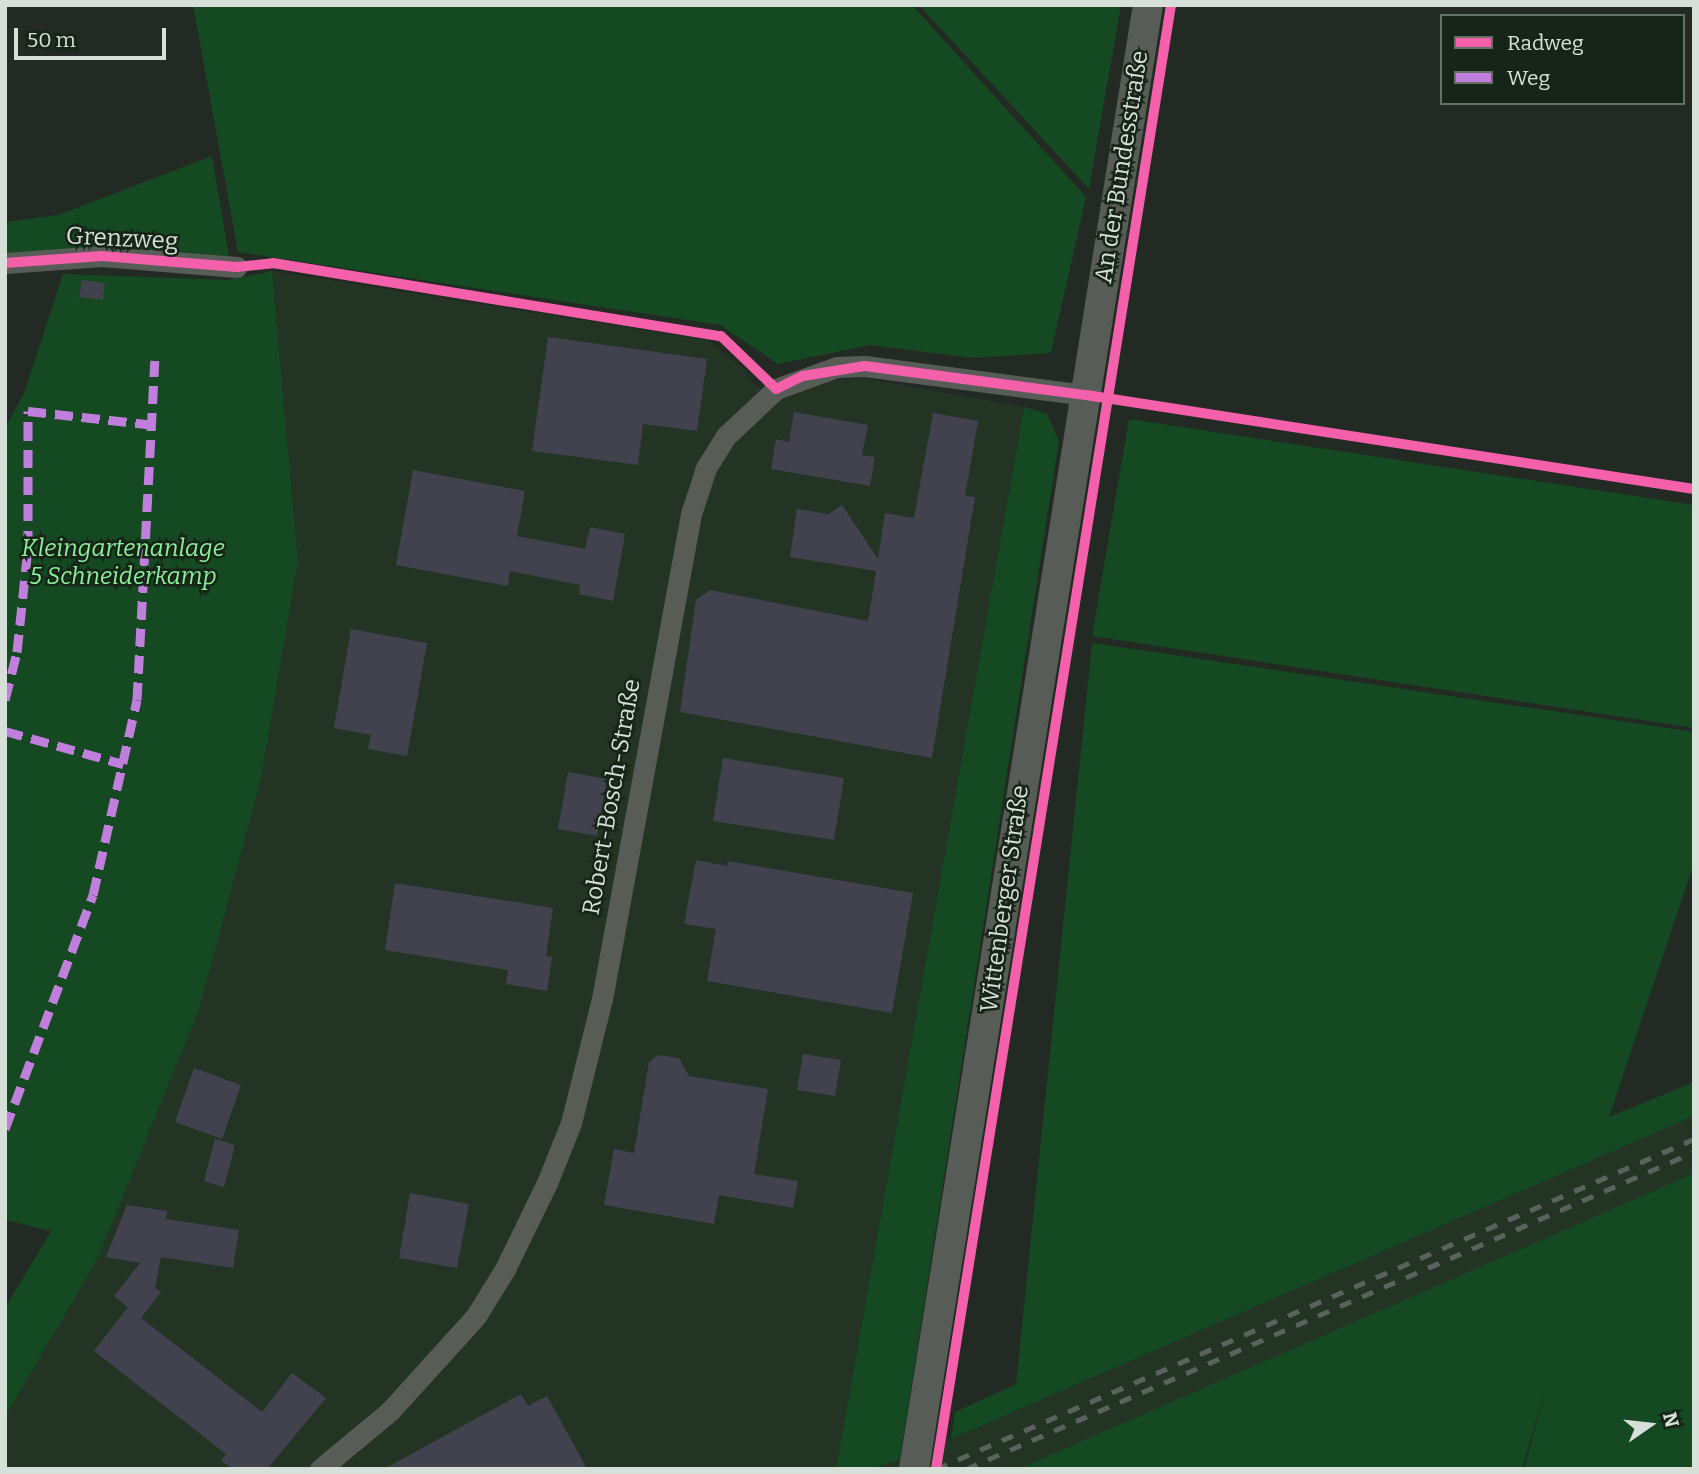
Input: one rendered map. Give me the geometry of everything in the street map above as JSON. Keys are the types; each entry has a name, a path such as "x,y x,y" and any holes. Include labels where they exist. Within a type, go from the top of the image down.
{"main road":[{"name":"An der Bundesstraße","path":"1097,329 1148,5"},
{"name":"Wittenberger Straße","path":"914,1469 1097,329"}],"street":[{"name":"Grenzweg","path":"5,263 102,256 237,267"},
{"name":"Robert-Bosch-Straße","path":"320,1469 390,1411 475,1316 527,1229 561,1147 602,999 692,511 706,468 726,436 776,389 837,367 864,366 1086,395"}],"shaded area":[{"path":"272,271 707,340 746,370 750,382 784,399 836,380 863,378 1024,407 836,1469 5,1469 5,1417 97,1260 199,1010 261,779 298,561"},
{"path":"1694,1116 1694,1173 1018,1469 872,1469 951,1439"}],"green space":[{"path":"193,5 912,5 1086,197 1051,353 973,358 870,345 778,364 720,325 238,252"},
{"path":"919,5 1121,5 1089,189"},
{"path":"212,156 230,261 5,253 5,222 58,215"},
{"name":"Kleingartenanlage 5 Schneiderkamp","path":"272,271 298,561 261,779 199,1010 97,1260 5,1417 5,1308 51,1231 5,1220 5,428 24,393 63,274 229,280"},
{"path":"1024,407 1047,414 1059,441 900,1459 872,1469 836,1469"},
{"path":"1129,419 1694,505 1694,728 1092,636"},
{"path":"1092,643 1694,732 1694,863 1609,1117 1694,1082 1694,1116 951,1439 955,1412 1016,1384"},
{"path":"1694,1173 1694,1469 1524,1469 1548,1380 1522,1469 1018,1469"}],"building":[{"path":"82,280 105,283 103,300 79,297"},
{"path":"548,337 707,359 697,431 643,424 638,465 532,451"},
{"path":"794,412 868,425 862,455 875,457 870,486 771,469 776,439 789,442"},
{"path":"933,413 978,421 965,496 975,497 932,758 680,712 696,600 710,590 868,621 876,571 790,557 797,509 829,514 842,505 878,559 885,513 914,518"},
{"path":"413,470 525,491 517,536 585,549 590,527 625,534 613,601 579,594 580,585 510,571 508,586 396,565"},
{"path":"351,629 427,643 407,756 368,749 371,735 334,728"},
{"path":"723,758 844,778 834,840 713,821"},
{"path":"568,772 607,779 597,836 558,829"},
{"path":"696,860 727,866 728,861 913,893 892,1013 707,981 716,929 684,924"},
{"path":"395,883 553,908 546,956 552,957 547,991 506,984 508,970 385,950"},
{"path":"803,1054 841,1060 835,1096 797,1090"},
{"path":"658,1055 679,1058 689,1076 768,1089 754,1174 798,1181 793,1208 719,1195 714,1224 604,1205 614,1149 634,1153 649,1062"},
{"path":"194,1068 241,1085 222,1139 175,1122"},
{"path":"215,1139 235,1145 224,1187 204,1181"},
{"path":"410,1193 469,1204 457,1268 399,1258"},
{"path":"127,1205 167,1211 166,1219 239,1230 233,1268 161,1257 155,1288 161,1292 141,1318 262,1412 292,1373 326,1398 267,1469 232,1469 221,1460 226,1454 94,1351 128,1307 114,1296 140,1263 106,1257"},
{"path":"521,1394 528,1406 547,1396 587,1469 384,1469"}],"railway":[{"path":"936,1469 1694,1139"},
{"path":"966,1469 1694,1152"}],"marked path":[{"path":"5,1129 93,895 137,700 155,360"},
{"path":"5,700 17,652 28,548 28,411 155,425"},
{"path":"5,731 123,764"}],"cycle path":[{"path":"936,1469 1171,5"},
{"path":"5,263 102,256 237,267 273,263 721,336 776,389 803,376 865,366 1086,395 1694,489"}]}
